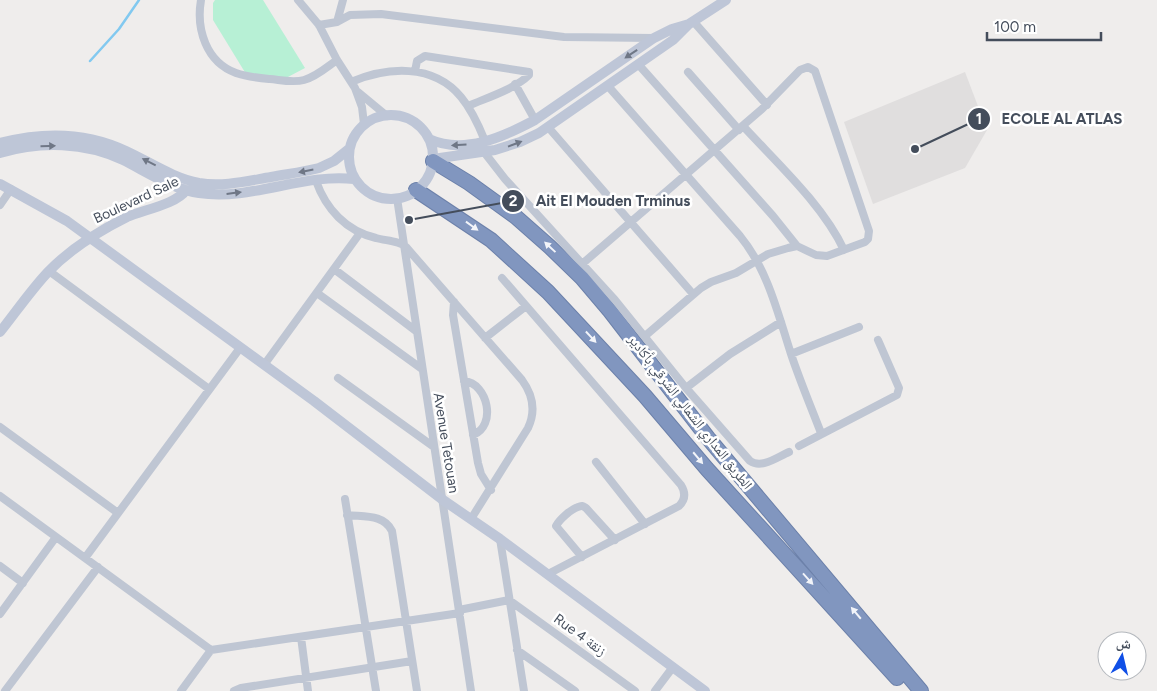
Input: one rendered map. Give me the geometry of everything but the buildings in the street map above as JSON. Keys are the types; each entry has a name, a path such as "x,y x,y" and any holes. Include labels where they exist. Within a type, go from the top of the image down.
{"highway":[{"name":"الطريق المداري الشمالي الشرقي بأكادير","path":"433,160 516,217 550,246 582,278 610,311 708,438 921,691"},
{"name":"الطريق المداري الشمالي الشرقي بأكادير","path":"416,190 491,240 548,292 645,396 707,468 908,691"}],"street":[{"path":"201,0 200,22 205,43 217,60 236,74 299,81 314,76 337,60"},
{"path":"298,0 319,25 337,60 353,85 362,107 364,124"},
{"path":"337,22 343,0"},
{"path":"429,139 450,145 485,141 508,134 535,120 654,38 664,32 691,22 726,0"},
{"path":"319,25 337,22 350,14 381,14 564,37 654,38"},
{"path":"433,160 484,152 520,142 548,128 673,40 691,22"},
{"path":"691,22 767,104"},
{"path":"664,32 670,33 673,40"},
{"path":"415,71 417,61 424,56 529,72 527,78 468,106"},
{"path":"582,264 685,174 715,150 741,128 802,69 810,68 817,73 869,234 868,239 844,250 823,256 816,255 797,246 773,216 715,150 638,64"},
{"path":"353,85 382,72 415,71 431,76 448,84 462,98 468,106 485,141"},
{"path":"688,72 820,210 836,233 844,250"},
{"path":"515,84 535,120"},
{"path":"353,85 387,116"},
{"path":"608,86 740,236 756,260 782,322 791,354 821,433"},
{"path":"387,116 402,117 416,124 429,139 433,160 428,177 416,190 404,197 388,199 365,191 354,179 349,165 349,149 354,136 364,124 387,116"},
{"path":"548,128 694,294"},
{"path":"0,143 52,135 90,139 126,150 179,177 199,183 214,184 239,182 312,170 339,158 349,149"},
{"path":"0,153 27,146 87,148 120,159 186,190"},
{"path":"484,152 505,179 620,306 686,388 753,463 761,464 789,452"},
{"path":"326,165 329,170 329,179"},
{"name":"Boulevard Sale","path":"0,332 49,271 66,256 91,238 128,217 177,198 186,190 223,194 329,179 354,179"},
{"path":"316,181 323,197 333,212 345,224 360,233 403,244 525,385 530,395 533,406 528,428 471,519"},
{"path":"0,184 52,211 91,238 443,500 500,539 705,691"},
{"path":"0,205 11,189"},
{"name":"Avenue Tetouan","path":"396,198 471,691"},
{"path":"264,365 360,233"},
{"path":"645,336 705,285 736,273 756,260 774,252 797,246"},
{"path":"334,269 416,331"},
{"path":"49,271 209,390"},
{"path":"502,278 683,488 684,498 679,506 548,574"},
{"path":"317,292 422,369"},
{"path":"454,302 453,315 479,468 483,480 490,490"},
{"path":"485,338 526,306"},
{"path":"686,388 730,354 782,322"},
{"path":"791,354 859,326"},
{"path":"798,446 895,397 899,388 878,340"},
{"path":"86,558 240,348"},
{"path":"338,378 434,447"},
{"path":"464,381 472,383 485,398 487,422 481,431 473,435"},
{"path":"0,427 118,513"},
{"path":"596,462 645,524"},
{"path":"0,496 211,650 406,621 509,600"},
{"path":"344,499 376,691"},
{"path":"582,557 556,526 558,522 578,507 586,508 615,540"},
{"path":"347,515 379,518 390,527 417,691"},
{"path":"0,614 56,537"},
{"path":"500,539 524,691"},
{"path":"0,566 23,583"},
{"path":"5,691 98,567"},
{"name":"Rue 4 زنقة","path":"509,600 635,691"},
{"path":"301,637 308,691"},
{"path":"181,691 211,650"},
{"path":"517,650 575,691"},
{"path":"234,691 241,688 306,677 412,661"},
{"path":"655,691 674,667"}],"shaded area":[{"path":"965,72 987,130 965,168 873,204 844,122"}],"green space":[{"path":"215,0 263,0 305,68 286,78 246,74 213,20 213,3"}],"waterway":[{"path":"90,61 119,29 139,0"}],"place":[{"name":"ECOLE AL ATLAS","path":"915,149"},
{"name":"Ait El Mouden Trminus","path":"409,220"}]}
